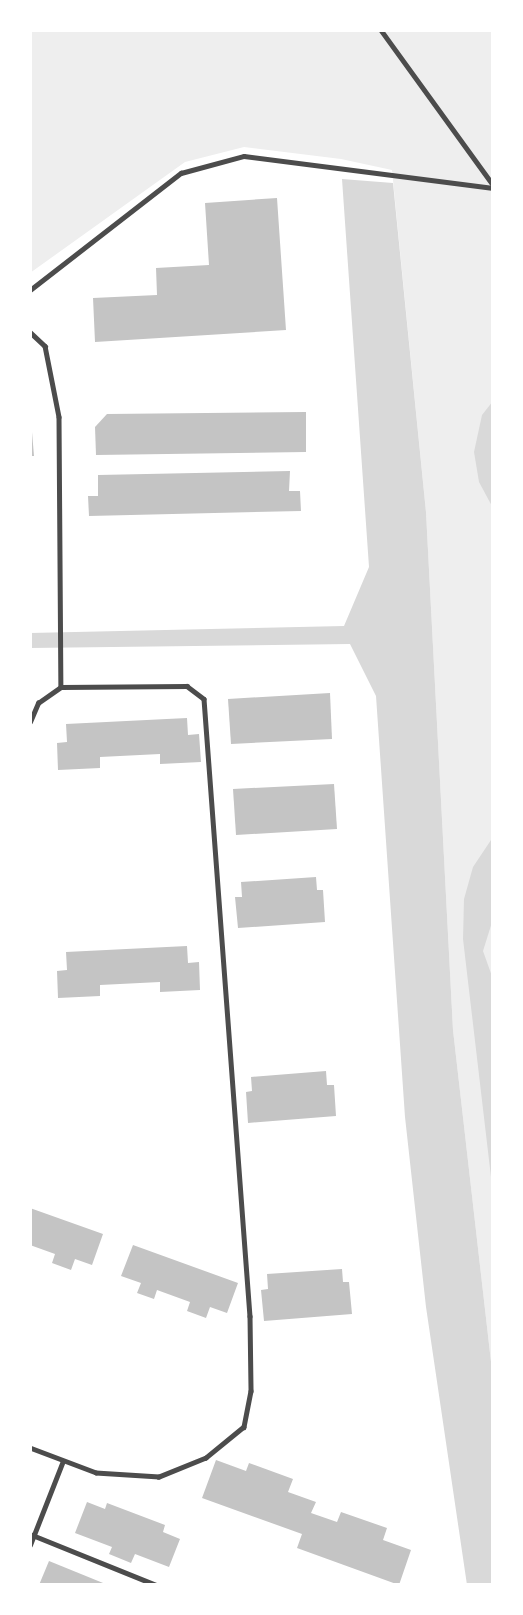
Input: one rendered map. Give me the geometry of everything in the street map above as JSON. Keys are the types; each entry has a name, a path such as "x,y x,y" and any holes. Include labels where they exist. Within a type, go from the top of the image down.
{"lane":[{"path":"381,30 493,187"},
{"path":"30,290 181,173 244,156 493,187"},
{"path":"30,332 45,346 59,417 61,687"},
{"path":"30,722 38,703 61,687 187,686 204,699 250,1317 251,1391 244,1427 206,1458 159,1477 96,1473 30,1448"},
{"path":"30,1545 32,1534 63,1461"},
{"path":"32,1534 156,1585"}],"shaded area":[{"path":"30,30 493,30 493,1379 453,1030 426,512 392,170 341,159 244,147 185,162 30,273"},
{"path":"342,179 393,183 426,512 453,1030 493,1379 493,1585 467,1585 426,1307 405,1117 376,696 350,644 30,648 30,633 344,626 369,567"},
{"path":"493,401 493,508 479,482 474,452 482,415"},
{"path":"493,837 493,919 483,951 493,979 493,1194 463,939 464,899 473,867"}],"building":[{"path":"277,198 286,330 95,342 93,298 157,295 156,268 209,265 205,203"},
{"path":"306,412 306,452 96,455 95,427 107,414"},
{"path":"30,432 32,432 34,456 30,456"},
{"path":"290,471 289,491 300,491 301,511 89,516 88,496 98,496 98,475"},
{"path":"330,693 332,739 231,744 228,699"},
{"path":"187,718 188,735 199,734 201,762 160,764 160,754 100,757 100,768 58,770 57,743 67,742 66,724"},
{"path":"334,784 337,829 236,835 233,789"},
{"path":"316,877 317,890 323,890 325,922 238,928 235,897 242,897 241,882"},
{"path":"187,946 188,963 199,962 200,990 160,992 160,982 100,985 100,996 58,998 57,971 67,970 66,952"},
{"path":"326,1071 327,1085 334,1085 336,1116 248,1123 246,1092 252,1091 251,1077"},
{"path":"30,1208 103,1234 92,1265 75,1259 71,1270 52,1263 55,1254 30,1245"},
{"path":"133,1245 238,1283 227,1313 210,1307 206,1318 187,1311 190,1302 157,1290 154,1299 137,1293 141,1283 121,1276"},
{"path":"342,1269 343,1282 349,1282 352,1314 264,1321 261,1290 268,1289 267,1274"},
{"path":"216,1460 246,1471 249,1463 293,1479 288,1492 316,1502 311,1513 337,1522 341,1512 387,1528 383,1540 411,1550 399,1585 297,1548 302,1534 202,1498"},
{"path":"87,1502 105,1509 107,1503 165,1525 163,1532 180,1539 169,1567 135,1554 131,1563 109,1554 112,1547 75,1533"},
{"path":"49,1561 108,1585 39,1585"}]}
